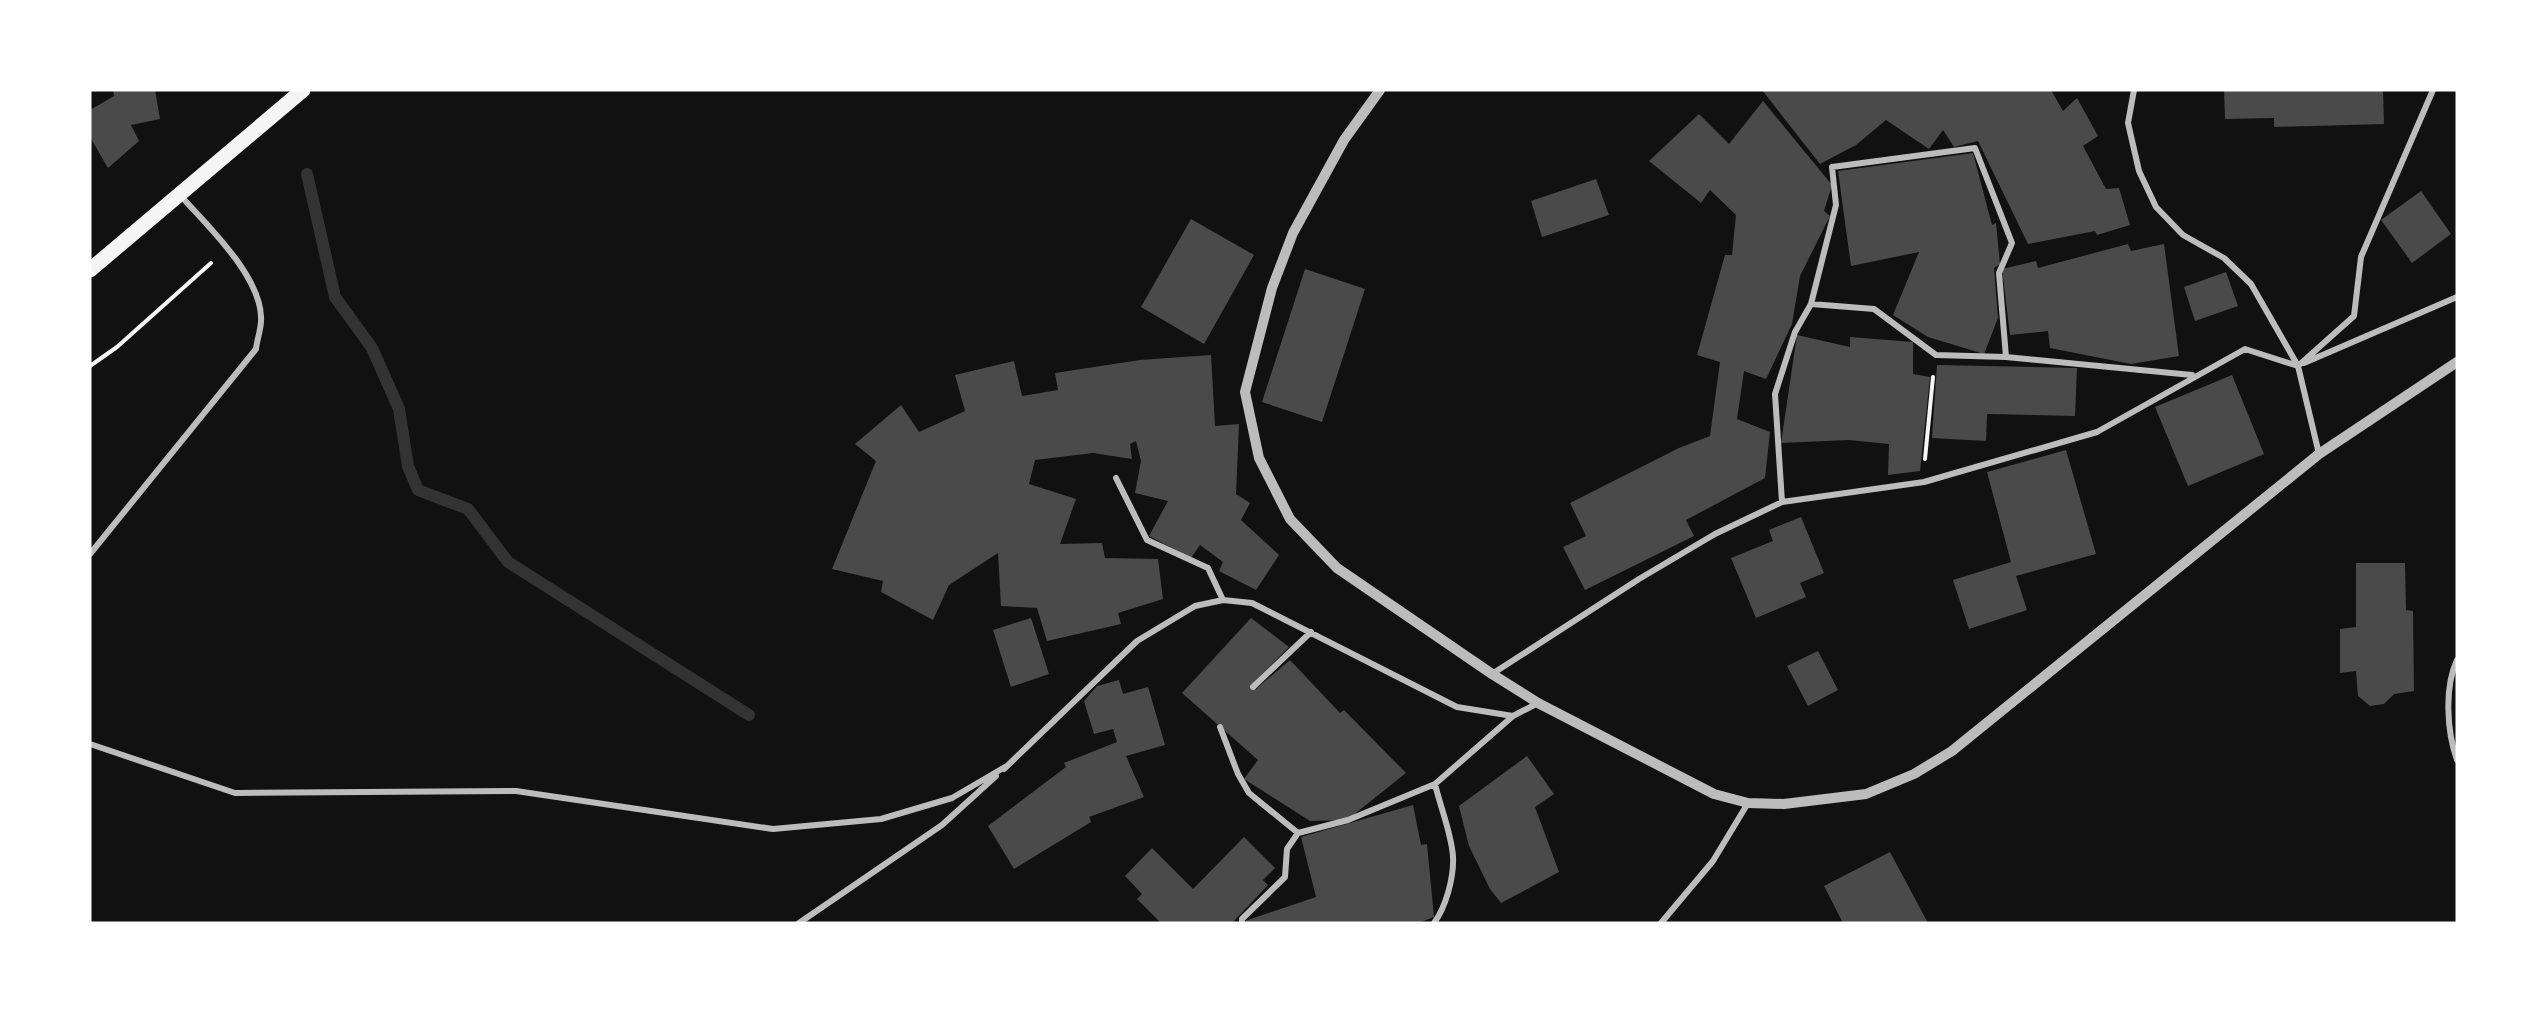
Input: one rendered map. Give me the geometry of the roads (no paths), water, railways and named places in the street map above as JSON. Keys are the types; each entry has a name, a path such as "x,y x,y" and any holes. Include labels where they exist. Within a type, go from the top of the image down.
{"main road":[{"path":"90,270 303,90"}],"street":[{"path":"1380,90 1344,140 1293,233 1272,288 1245,392 1259,458 1290,519 1337,568 1538,703 1696,786 1714,794 1748,803 1821,801 1866,794 1914,774 1952,751 2319,454 2457,362"},
{"path":"2134,90 2128,123 2139,171 2156,207 2183,235 2224,258 2251,284 2298,366 2319,454"},
{"path":"2298,366 2354,316 2361,257 2433,90"},
{"path":"1782,502 1774,394 1795,332 1811,303 1836,205 1832,167 1975,148 2012,243 1999,273 2006,357"},
{"path":"90,554 256,349 261,316 250,279 227,248 179,194"},
{"path":"1492,674 1639,579 1715,534 1782,502 1924,482 2097,432 2193,376 2245,349 2298,366 2457,297"},
{"path":"1811,303 1874,309 1936,355 2006,357 2193,376"},
{"path":"1116,478 1147,540 1208,568 1223,600"},
{"path":"799,923 942,825 1137,641 1196,606 1223,600 1252,603 1457,707 1513,716"},
{"path":"1254,687 1311,632"},
{"path":"2457,660 2449,708 2453,747 2457,760"},
{"path":"1242,923 1242,919 1285,877 1287,849 1298,833 1348,820 1435,784 1513,716 1538,703"},
{"path":"1220,728 1238,774 1249,793 1298,833"},
{"path":"90,744 235,794 516,791 773,829 881,819 952,798 1005,767"},
{"path":"1434,923 1441,914 1448,892 1453,857 1435,784"},
{"path":"1661,923 1713,861 1748,803"}],"waterway":[{"path":"307,174 335,297 372,348 399,409 408,466 418,490 468,509 508,562 749,715"}]}
